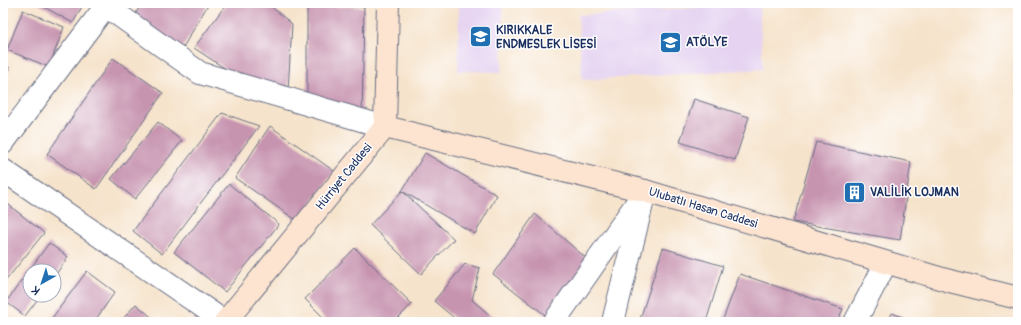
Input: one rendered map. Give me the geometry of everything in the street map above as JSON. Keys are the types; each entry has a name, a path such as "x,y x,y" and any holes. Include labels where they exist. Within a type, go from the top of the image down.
{"street":[{"path":"3,143 107,5 200,73 385,127 388,3"},
{"name":"Ulubatlı Hasan Caddesi","path":"385,127 645,191 886,263 1018,298"},
{"name":"Hürriyet Caddesi","path":"225,322 385,127"},
{"path":"3,170 225,322"},
{"path":"554,322 645,191"},
{"path":"613,322 645,191"},
{"path":"855,322 886,263"}],"shaded area":[{"name":"KIRIKKALE ENDMESLEK LİSESİ","path":"459,3 503,3 502,72 458,71"},
{"name":"ATÖLYE","path":"759,4 763,69 582,80 578,15"}],"building":[{"path":"37,3 84,3 73,23"},
{"path":"142,3 209,3 182,49 133,18"},
{"path":"227,3 267,3 292,24 288,91 238,77 194,48"},
{"path":"307,6 364,7 362,120 307,104"},
{"path":"23,10 64,27 49,67 7,50"},
{"path":"113,58 163,93 96,189 47,154"},
{"path":"3,64 10,68 3,80"},
{"path":"694,99 749,117 735,160 680,142"},
{"path":"222,113 259,126 162,254 133,231"},
{"path":"158,122 182,141 135,199 111,179"},
{"path":"270,126 334,171 299,222 235,178"},
{"name":"VALİLİK LOJMAN","path":"816,142 911,162 900,240 793,222"},
{"path":"425,153 497,195 475,234 402,191"},
{"path":"229,184 279,224 225,292 174,252"},
{"path":"402,191 454,239 421,274 370,225"},
{"path":"4,201 44,233 3,284 3,202"},
{"path":"535,214 594,265 554,322 493,274"},
{"path":"49,243 68,257 62,266 62,263 34,263"},
{"path":"355,248 412,304 394,322 328,322 305,299"},
{"path":"663,248 723,266 706,322 639,322"},
{"path":"465,264 480,268 472,300 498,322 459,322 434,301"},
{"path":"87,271 115,292 94,322 49,322"},
{"path":"740,274 843,309 837,322 722,322"},
{"path":"22,280 22,303 35,303 25,316 6,302"},
{"path":"136,304 157,322 120,322"},
{"path":"892,313 916,322 888,322"}],"place":[{"name":"KIRIKKALE ENDMESLEK LİSESİ","path":"481,37"},
{"name":"ATÖLYE","path":"670,42"},
{"name":"VALİLİK LOJMAN","path":"854,192"}]}
